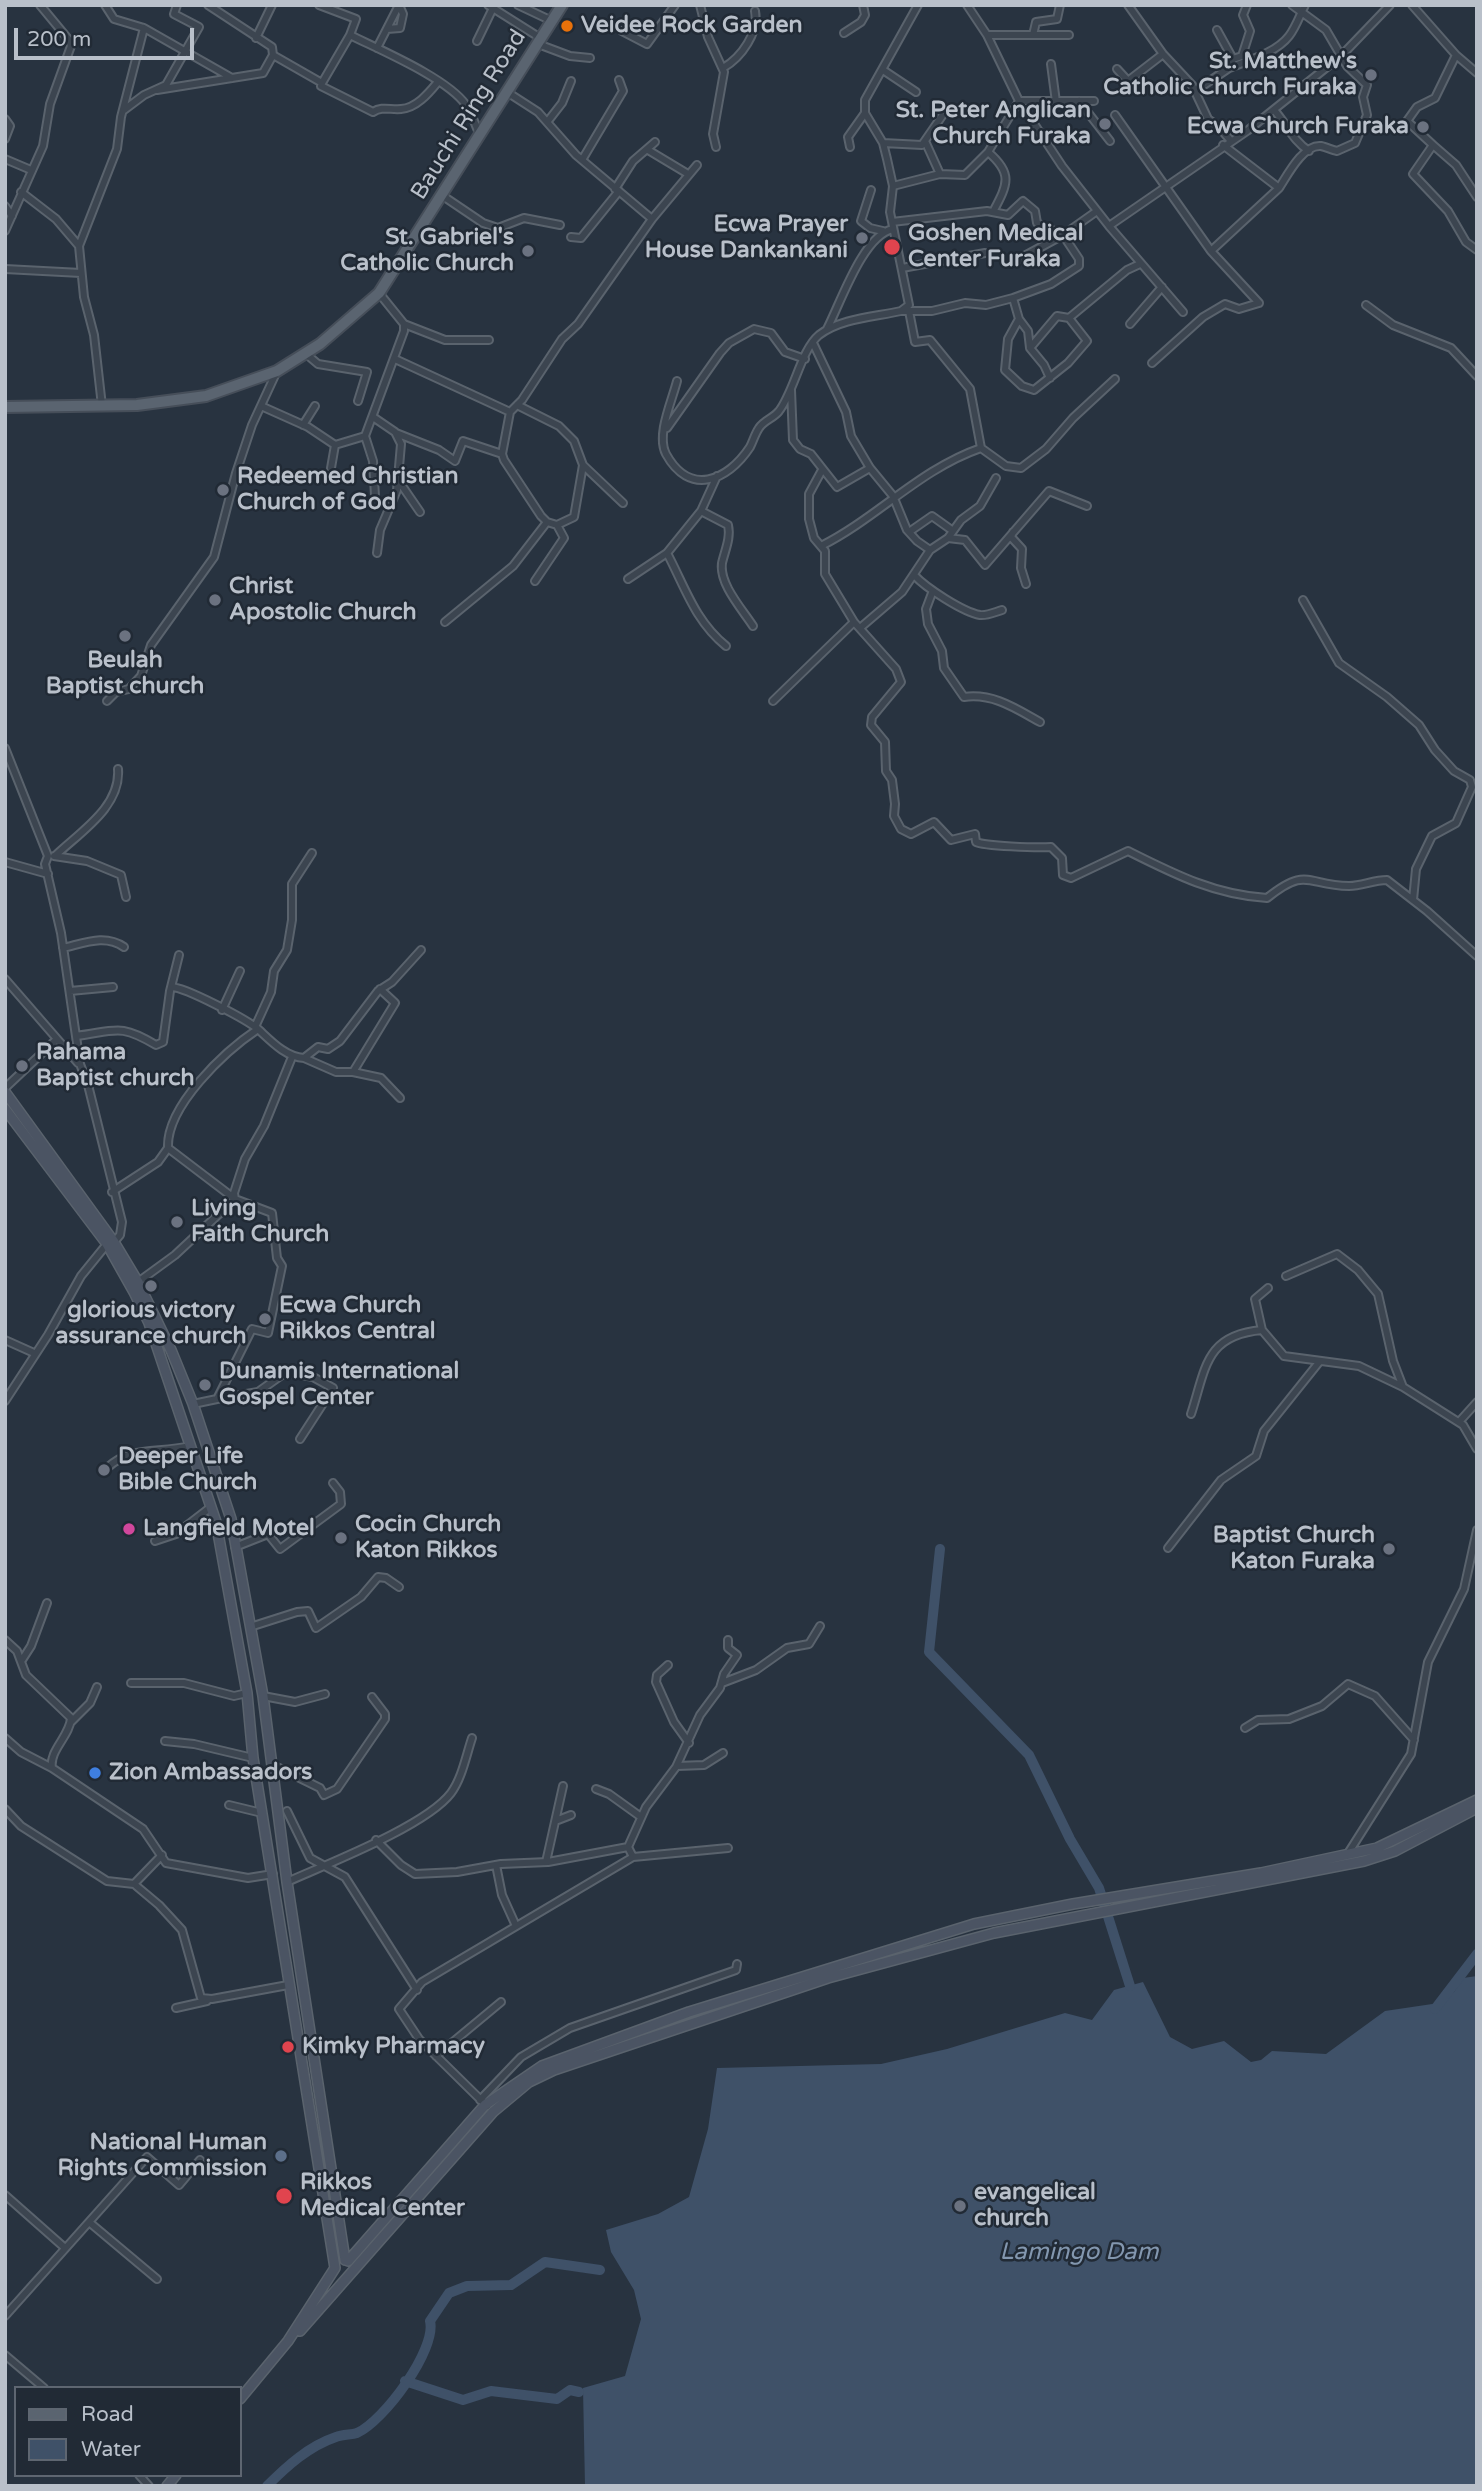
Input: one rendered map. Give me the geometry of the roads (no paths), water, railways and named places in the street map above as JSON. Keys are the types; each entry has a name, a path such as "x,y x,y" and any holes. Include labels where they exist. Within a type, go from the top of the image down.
{"main road":[{"name":"Bauchi Ring Road","path":"5,407 137,405 206,396 277,371 305,353 353,318 379,293 562,5"},
{"path":"5,1090 138,1282 172,1350 231,1519 263,1696 287,1882 347,2260 352,2266 350,2274"},
{"path":"5,1109 110,1243 149,1323 219,1534 247,1693 253,1758 335,2268 340,2276 350,2274"},
{"path":"242,2397 288,2341 338,2261 347,2260 483,2102 542,2066 689,2012 871,1958 934,1935 1073,1903 1347,1856 1377,1848 1477,1800"},
{"path":"288,2341 307,2325 374,2244 493,2112 529,2082 624,2044 828,1978 994,1933 1126,1905 1364,1861 1395,1851 1477,1808"}],"street":[{"path":"5,231 20,192 43,146 50,104 71,46 40,5"},
{"path":"105,5 114,19 144,28 232,78"},
{"path":"122,111 166,85 200,27 174,14 177,5"},
{"path":"157,90 263,73 273,54 272,47 208,5"},
{"path":"256,38 272,5"},
{"path":"319,5 356,19 350,36 322,83"},
{"path":"387,29 400,28 402,14 399,5"},
{"path":"377,48 399,5"},
{"path":"518,5 552,21"},
{"path":"622,31 647,44 675,5"},
{"path":"700,5 708,37 723,68 713,134 716,147"},
{"path":"844,33 861,22 865,15 863,5"},
{"path":"905,311 909,305 893,225 892,186 883,143 865,113 865,100 918,5"},
{"path":"967,5 987,35 1019,101 1062,166 1140,264 1183,312"},
{"path":"1033,35 1036,22 1057,19 1060,5"},
{"path":"1128,5 1163,54 1195,91 1208,119 1231,141"},
{"path":"1229,68 1233,60 1242,56 1250,31 1243,15 1247,5"},
{"path":"1211,251 1279,188 1292,167 1309,151 1322,146 1337,151 1355,143 1367,115 1363,97 1367,85 1347,66 1326,30 1292,5"},
{"path":"1195,91 1229,68 1259,57 1280,44 1289,36 1305,5"},
{"path":"1109,226 1273,110 1342,55 1390,5"},
{"path":"1412,5 1455,55 1477,73"},
{"path":"477,41 491,7 540,41 570,56 590,58"},
{"path":"723,68 731,64 751,36 757,22 755,11"},
{"path":"102,406 94,335 84,297 79,246 117,149 122,111 144,28"},
{"path":"1217,30 1233,60"},
{"path":"987,35 1069,35"},
{"path":"350,36 377,48 437,83 467,105 480,136"},
{"path":"273,54 322,83 321,86 373,112 379,108 404,109 418,103 437,83"},
{"path":"1117,69 1128,80 1163,54"},
{"path":"1455,55 1435,98 1417,107 1407,121 1456,165 1477,197"},
{"path":"1051,64 1056,102"},
{"path":"883,70 916,92"},
{"path":"582,160 623,91 619,80"},
{"path":"548,121 562,103 571,81"},
{"path":"507,92 548,121 582,160 652,219"},
{"path":"1019,101 1094,101"},
{"path":"892,186 940,174 965,175 988,152 1019,101"},
{"path":"1079,101 1111,141"},
{"path":"1273,110 1286,123 1296,141 1309,151"},
{"path":"850,147 848,137 865,113"},
{"path":"1115,115 1167,185 1181,212 1211,251 1259,303 1239,309 1225,304 1203,317 1152,363"},
{"path":"883,143 922,145 942,116"},
{"path":"5,119 10,126 5,139"},
{"path":"925,141 940,174"},
{"path":"571,237 582,238 617,190 633,161 654,142"},
{"path":"1223,145 1279,188"},
{"path":"1433,145 1413,174 1448,211 1466,242 1477,250"},
{"path":"648,150 688,174"},
{"path":"988,152 1001,163 1006,175 1004,191 993,212"},
{"path":"5,159 31,170"},
{"path":"502,454 510,412 562,339 578,324 652,219 697,165"},
{"path":"871,190 861,221 870,228 883,231"},
{"path":"20,192 57,219 79,246"},
{"path":"443,196 483,223 498,228 524,218 560,225"},
{"path":"677,381 664,432 664,449 672,466 695,482 717,476 741,458 759,427 778,413 814,343 836,325 905,311 932,311 965,303 986,305 1013,298 1051,284 1079,266 1079,259 1063,235 1037,223 1035,211 1023,201 1008,215 993,212 893,225 870,243 826,331"},
{"path":"5,206 12,215"},
{"path":"1017,260 1063,235 1097,211"},
{"path":"902,268 985,253"},
{"path":"1069,318 1127,270 1140,264"},
{"path":"5,269 81,273"},
{"path":"1130,324 1162,287"},
{"path":"379,293 404,324 445,340 489,340"},
{"path":"1013,298 1019,318 1028,331 1030,348 1044,365 1050,378"},
{"path":"1366,304 1393,325 1451,348 1477,376"},
{"path":"905,311 915,342 930,340 970,389 981,448 1006,466 1021,468 1046,449 1073,418 1115,380"},
{"path":"1019,318 1008,339 1005,370 1022,386 1034,390 1087,341 1069,318 1057,316 1030,348"},
{"path":"375,496 373,461 366,436 395,359 404,324"},
{"path":"664,432 720,353 729,343 754,329 771,333 785,352 805,359"},
{"path":"814,343 846,412 851,436 870,468 893,496 909,532 930,550"},
{"path":"305,353 318,364 367,372 358,401"},
{"path":"395,359 510,412"},
{"path":"107,701 116,692 129,689 141,676 151,645 214,557 236,472 277,371"},
{"path":"791,388 793,440 800,449 811,454 837,487 870,468"},
{"path":"517,405 559,426 574,441 583,465 623,503"},
{"path":"261,406 303,425 334,445 366,436"},
{"path":"303,425 315,406"},
{"path":"373,418 395,432 439,450 455,461 463,442 502,454 547,522 557,525 575,517 583,465"},
{"path":"377,553 380,530 389,513 398,480 401,444 395,432"},
{"path":"331,468 334,445"},
{"path":"821,546 839,537 893,496 962,454 981,448"},
{"path":"822,470 809,494 809,519 814,538 825,551 825,574 854,622 896,669 901,682 872,717 871,725 885,742 886,771 892,780 894,816 901,829 911,834 934,822 951,840 975,834 976,842 984,846 1000,843 1021,848 1051,848 1062,858 1063,875 1071,878 1128,850 1179,876 1234,896 1267,898 1285,883 1300,879 1346,886 1387,880 1477,956"},
{"path":"628,579 667,553 701,511 717,476"},
{"path":"860,628 901,592 930,550 980,506 996,478"},
{"path":"398,480 419,512"},
{"path":"909,532 932,516 950,534 965,540 985,565 1014,527 1049,491 1087,506"},
{"path":"701,511 728,525 730,534 722,566 723,576 753,626"},
{"path":"445,622 513,566 547,522"},
{"path":"535,582 564,538 557,525"},
{"path":"1014,527 1011,537 1022,549 1021,568 1026,584"},
{"path":"667,553 697,616 726,646"},
{"path":"914,575 932,593 982,615 1002,610"},
{"path":"932,593 926,609 928,624 942,652 944,668 964,697 981,694 1006,703 1041,722"},
{"path":"1303,600 1339,663 1387,697 1419,725 1435,750 1454,771 1470,780 1472,788 1456,823 1432,836 1416,869 1412,900"},
{"path":"773,701 854,622"},
{"path":"5,748 52,856"},
{"path":"5,1401 48,1335 81,1276 110,1243 120,1236 122,1222 112,1192 88,1085 80,1064 63,948 45,864 109,805 118,788 118,769"},
{"path":"112,1192 158,1162 168,1148 167,1134 204,1075 256,1028 271,992 274,971 287,950 292,920 292,884 312,853"},
{"path":"52,856 87,861 121,875 126,897"},
{"path":"5,862 48,874"},
{"path":"63,948 102,939 113,939 124,947"},
{"path":"304,1058 318,1047 328,1049 340,1041 380,989 393,982 421,950"},
{"path":"76,1036 111,1028 141,1035 156,1045 163,1042 179,955"},
{"path":"222,1010 240,971"},
{"path":"5,979 80,1064"},
{"path":"70,991 113,987"},
{"path":"171,987 198,995 256,1028 292,1057 304,1058 337,1072 354,1072 381,1078 400,1098"},
{"path":"354,1072 396,1003 380,989"},
{"path":"5,1090 57,1039"},
{"path":"235,1199 234,1194 245,1159 264,1126 292,1057"},
{"path":"168,1148 235,1199 272,1213 277,1258 282,1266 268,1333 252,1329 217,1399"},
{"path":"138,1282 175,1255 235,1199"},
{"path":"1286,1276 1338,1254 1358,1270 1378,1294 1393,1362 1403,1387"},
{"path":"1268,1288 1255,1298 1262,1330 1284,1356 1359,1366 1403,1387 1459,1422 1477,1449"},
{"path":"1191,1414 1210,1356 1236,1334 1262,1330"},
{"path":"5,1340 34,1353"},
{"path":"1168,1548 1221,1480 1256,1456 1264,1431 1320,1361"},
{"path":"193,1404 258,1392 286,1372 313,1377 332,1388 300,1439"},
{"path":"1459,1422 1477,1402"},
{"path":"107,1468 120,1456 133,1451 166,1452 190,1446"},
{"path":"235,1547 268,1534 280,1549 341,1504 340,1492 333,1483"},
{"path":"155,1541 176,1534 211,1507"},
{"path":"1347,1856 1411,1754 1428,1662 1464,1589 1477,1530"},
{"path":"250,1627 308,1611 316,1628 361,1597 378,1577 386,1578 399,1587"},
{"path":"22,1660 32,1646 47,1603"},
{"path":"722,1683 755,1670 788,1648 809,1644 820,1626"},
{"path":"5,1640 22,1660 26,1675 68,1713 71,1722"},
{"path":"628,1847 641,1818 677,1766 700,1715 737,1655 728,1648 728,1640"},
{"path":"668,1665 657,1675 656,1682 674,1722 689,1742"},
{"path":"131,1684 184,1683 234,1696 247,1693"},
{"path":"1245,1728 1258,1720 1289,1719 1322,1706 1348,1684 1374,1696 1414,1740"},
{"path":"52,1768 52,1758 71,1722 90,1703 97,1687"},
{"path":"263,1696 295,1702 325,1694"},
{"path":"271,1764 320,1788 324,1795 337,1789 385,1719 385,1714 372,1697"},
{"path":"5,1738 21,1752 52,1768 143,1829 166,1863 248,1878 273,1874"},
{"path":"287,1882 427,1814 450,1795 472,1738"},
{"path":"165,1741 194,1744 253,1758"},
{"path":"677,1766 704,1765 723,1753"},
{"path":"546,1861 558,1820 563,1786"},
{"path":"596,1789 609,1794 641,1818"},
{"path":"229,1805 262,1813"},
{"path":"5,1810 21,1826 107,1881 134,1884 182,1930 201,1998 212,1999"},
{"path":"287,1811 310,1858 321,1867 345,1877 417,1990"},
{"path":"558,1820 571,1815"},
{"path":"376,1840 401,1865 415,1874 546,1861 628,1847"},
{"path":"628,1847 634,1857"},
{"path":"493,2112 419,2039 399,2009 435,1973 634,1857 728,1849"},
{"path":"134,1884 162,1855"},
{"path":"496,1865 502,1895 516,1926"},
{"path":"483,2102 521,2057 570,2028 736,1970 737,1965"},
{"path":"176,2008 288,1985"},
{"path":"436,2056 502,2002"},
{"path":"5,2316 147,2157 179,2185 200,2161"},
{"path":"5,2195 65,2248"},
{"path":"89,2222 157,2279"},
{"path":"5,2355 42,2386"}],"water":[{"name":"Lamingo Dam","path":"1477,1976 1477,2486 585,2486 583,2388 625,2376 641,2319 634,2290 611,2252 606,2230 658,2214 689,2197 708,2129 717,2068 881,2064 947,2049 1065,2013 1092,2020 1114,1990 1143,1982 1170,2037 1192,2049 1224,2041 1251,2062 1261,2060 1272,2051 1326,2054 1385,2011 1439,2003 1454,1992 1463,1978"}],"waterway":[{"path":"940,1549 929,1652 1029,1755 1070,1839 1099,1888 1130,1986"},
{"path":"1435,2009 1477,1954"},
{"path":"267,2486 308,2451 341,2435 357,2433 381,2414 417,2366 430,2333 430,2321 449,2293 467,2286 511,2285 545,2262 600,2270"},
{"path":"405,2381 463,2400 491,2391 557,2399 570,2390 579,2392"}],"place":[{"name":"Veidee Rock Garden","path":"567,26"},
{"name":"St. Matthew's Catholic Church Furaka","path":"1371,75"},
{"name":"St. Peter Anglican Church Furaka","path":"1105,124"},
{"name":"Ecwa Church Furaka","path":"1423,127"},
{"name":"Ecwa Prayer House Dankankani","path":"862,238"},
{"name":"Goshen Medical Center Furaka","path":"892,247"},
{"name":"St. Gabriel's Catholic Church","path":"528,251"},
{"name":"Redeemed Christian Church of God","path":"223,490"},
{"name":"Christ Apostolic Church","path":"215,600"},
{"name":"Beulah Baptist church","path":"125,636"},
{"name":"Rahama Baptist church","path":"22,1066"},
{"name":"Living Faith Church","path":"177,1222"},
{"name":"glorious victory assurance church","path":"151,1286"},
{"name":"Ecwa Church Rikkos Central","path":"265,1319"},
{"name":"Dunamis International Gospel Center","path":"205,1385"},
{"name":"Deeper Life Bible Church","path":"104,1470"},
{"name":"Langfield Motel","path":"129,1529"},
{"name":"Cocin Church Katon Rikkos","path":"341,1538"},
{"name":"Baptist Church Katon Furaka","path":"1389,1549"},
{"name":"Zion Ambassadors","path":"95,1773"},
{"name":"Kimky Pharmacy","path":"288,2047"},
{"name":"National Human Rights Commission","path":"281,2156"},
{"name":"Rikkos Medical Center","path":"284,2196"},
{"name":"evangelical church","path":"960,2206"}]}
